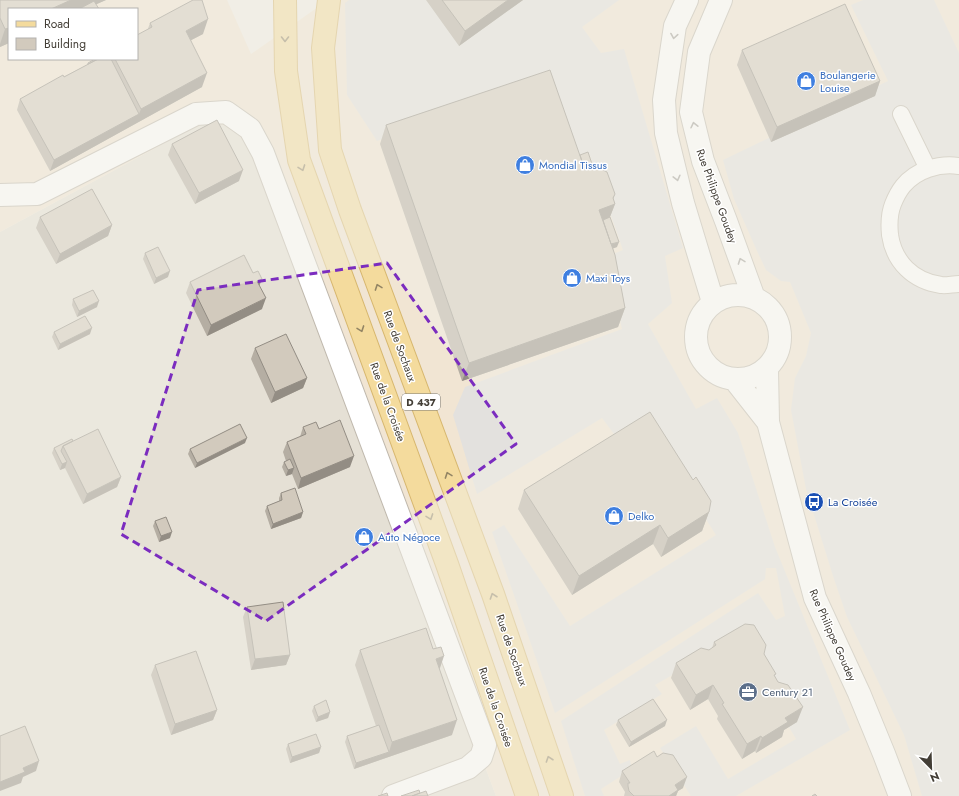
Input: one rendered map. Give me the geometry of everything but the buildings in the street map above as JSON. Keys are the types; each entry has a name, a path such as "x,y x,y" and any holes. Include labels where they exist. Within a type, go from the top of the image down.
{"main road":[{"name":"Rue de la Croisée","path":"285,0 286,71 299,160 448,564 527,796"},
{"name":"Rue de Sochaux","path":"329,0 323,48 330,150 350,210 493,594 562,796"}],"street":[{"path":"687,0 676,26 673,41 664,100 666,133 683,203 713,302"},
{"name":"Rue Philippe Goudey","path":"721,0 699,52 692,112 703,161 754,298"},
{"path":"0,196 37,194 196,114 226,112 250,129 263,153 485,745 481,757 468,768 393,796"},
{"path":"739,294 754,298 767,305 776,317 781,330 778,352 767,369 749,378 735,380 722,377 710,369 700,357 696,344 696,330 701,316 713,302 725,296 739,294"},
{"name":"Rue Philippe Goudey","path":"767,369 768,422 815,598 859,693 900,796"},
{"name":"Rue Philippe Goudey","path":"735,380 768,422"}],"lane":[{"path":"900,114 928,169"},
{"path":"959,166 938,166 916,175 903,186 892,205 889,224 892,245 899,260 909,270 925,281 942,285 959,284"}],"highlighted area":[{"path":"387,263 516,444 266,621 121,534 198,290"}],"shaded area":[{"path":"0,0 227,0 251,54 328,0 959,0 959,796 496,796 237,104 0,232"},
{"path":"349,0 619,0 582,27 601,53 624,49 683,248 665,256 672,303 648,324 696,409 717,398 738,433 775,547 850,730 736,796 691,796 660,748 696,726 728,779 796,739 736,638 655,685 662,694 604,730 620,764 630,760 632,769 601,789 604,796 585,796 561,721 758,593 776,620 785,616 776,568 766,568 765,579 555,713 492,532 504,525 570,626 716,535 644,422 617,438 602,418 477,494 453,415 465,387 622,329 606,257 623,250 589,153 573,156 547,83 377,141 347,95 345,3"},
{"path":"863,0 934,0 959,53 959,796 922,796 904,735 847,617 806,489 791,410 795,378 806,356 811,333 790,282 781,281 766,270 734,199 723,160 888,81 851,5"},
{"path":"237,104 496,796 0,796 0,232"}],"place":[{"name":"Boulangerie Louise","path":"806,81"},
{"name":"Mondial Tissus","path":"525,165"},
{"name":"Maxi Toys","path":"572,278"},
{"name":"La Croisée","path":"814,502"},
{"name":"Delko","path":"614,516"},
{"name":"Auto Négoce","path":"364,537"},
{"name":"Century 21","path":"748,692"}]}
